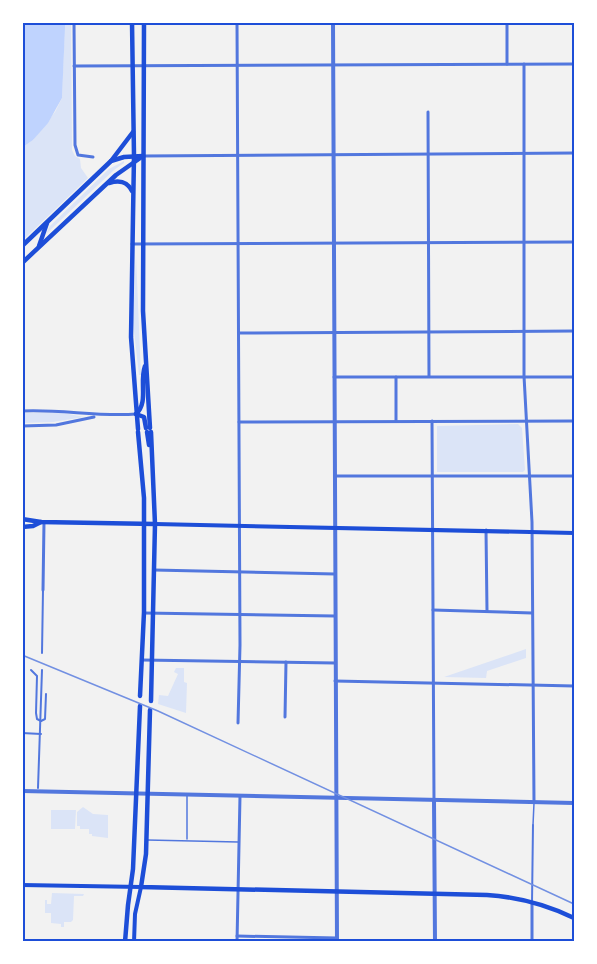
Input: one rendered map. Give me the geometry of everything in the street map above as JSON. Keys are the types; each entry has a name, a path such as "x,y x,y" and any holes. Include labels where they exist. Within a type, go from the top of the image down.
{"main road":[{"path":"132,22 134,163 131,337 144,498 144,613 140,696"},
{"path":"144,22 143,244 146,364 155,524 151,701"},
{"path":"22,246 111,161 133,132"},
{"path":"111,161 143,156"},
{"path":"22,263 106,183 143,156"},
{"path":"106,183 117,181 126,183 133,197"},
{"path":"38,249 47,223"},
{"path":"136,414 143,406 143,377 146,364"},
{"path":"136,414 144,417 149,430"},
{"path":"22,519 43,522 574,533"},
{"path":"22,527 43,522"},
{"path":"125,942 131,887 140,706"},
{"path":"134,942 135,914 141,887 146,840 150,710"},
{"path":"22,885 496,896 532,903 574,918"}],"street":[{"path":"74,22 76,150 81,157 93,157"},
{"path":"237,22 240,614 238,723"},
{"path":"237,936 337,940 333,22"},
{"path":"507,22 507,64"},
{"path":"524,64 524,376 532,531 534,802"},
{"path":"74,66 574,64"},
{"path":"428,112 429,376"},
{"path":"143,156 574,153"},
{"path":"132,244 574,242"},
{"path":"239,333 574,331"},
{"path":"396,376 396,421"},
{"path":"334,377 574,377"},
{"path":"22,411 55,410 99,416"},
{"path":"22,426 56,425 99,416 136,414"},
{"path":"432,421 435,942"},
{"path":"239,422 574,421"},
{"path":"335,476 574,476"},
{"path":"42,653 43,522"},
{"path":"486,530 487,611"},
{"path":"154,570 335,574"},
{"path":"433,610 532,612"},
{"path":"144,613 335,616"},
{"path":"142,660 335,663"},
{"path":"285,717 286,662"},
{"path":"30,670 37,676 36,714 37,719 41,721"},
{"path":"38,788 42,670"},
{"path":"335,681 574,686"},
{"path":"41,721 45,719 46,694"},
{"path":"22,733 41,734"},
{"path":"41,739 46,739"},
{"path":"22,791 574,803"},
{"path":"237,942 240,796"},
{"path":"532,942 533,825"}],"lane":[{"path":"187,841 188,795"},
{"path":"533,825 534,802"},
{"path":"146,840 239,842"}],"shaded area":[{"path":"65,23 71,23 72,150 80,159 81,168 88,178 23,240 23,147 33,140 55,112 62,98"},
{"path":"124,161 46,234 50,226 109,169"},
{"path":"136,256 141,375 139,375 133,323"},
{"path":"22,413 64,413 84,417 53,422 23,423"},
{"path":"518,424 522,428 525,470 523,472 437,472 437,426"},
{"path":"526,649 526,658 487,671 486,678 444,677"},
{"path":"176,668 184,668 184,682 187,683 186,713 158,704 159,695 168,696 178,674 174,672"},
{"path":"83,807 93,814 108,815 108,838 92,836 89,834 89,829 80,829 80,826 77,826 77,812"},
{"path":"51,810 76,810 75,829 51,829"},
{"path":"52,893 84,894 74,896 73,920 64,922 64,927 61,927 61,924 51,923 51,913 45,913 45,900 47,904 51,904"}],"water":[{"path":"23,22 65,23 65,28 62,98 48,123 33,140 23,147"}],"railway":[{"path":"22,655 158,711 574,904"}]}
